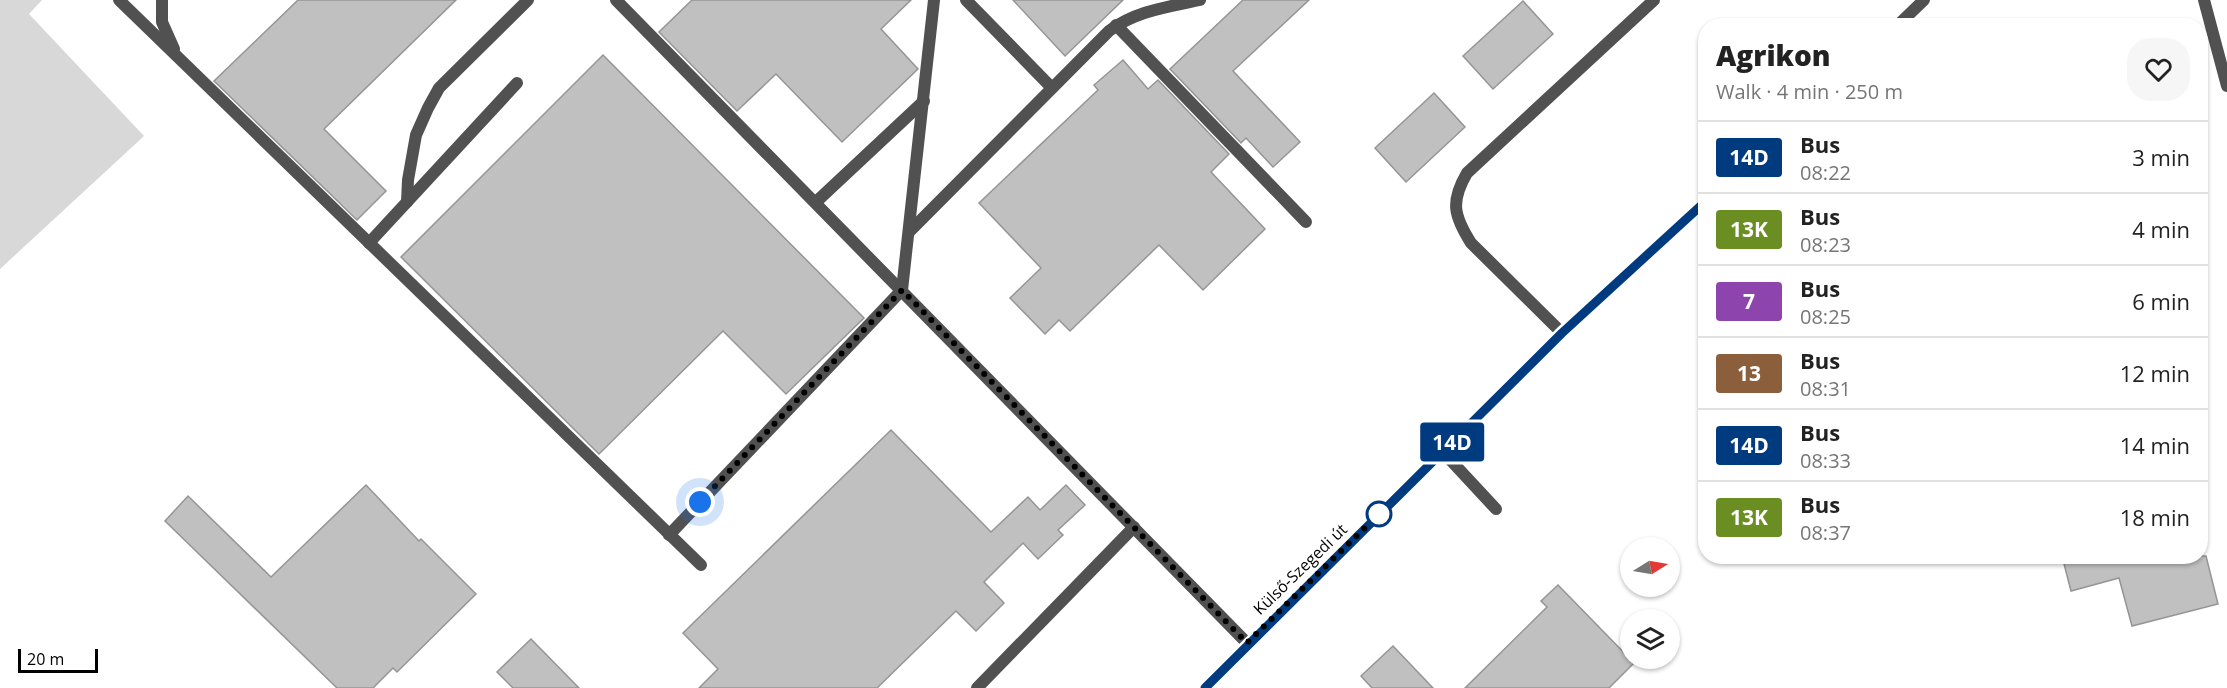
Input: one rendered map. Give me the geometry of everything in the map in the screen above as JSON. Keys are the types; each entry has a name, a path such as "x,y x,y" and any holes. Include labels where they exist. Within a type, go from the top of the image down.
{"street":[{"path":"119,0 701,565"},
{"path":"162,0 162,22 168,39 179,58"},
{"path":"407,202 408,180 416,135 439,88 528,0"},
{"path":"616,0 1247,643"},
{"path":"669,535 902,290 934,0"},
{"path":"966,0 1052,88"},
{"path":"909,232 1116,25 1137,15 1200,0"},
{"path":"1562,333 1471,243 1460,226 1455,210 1458,188 1467,173 1654,0"},
{"path":"1905,18 1924,0"},
{"path":"2204,0 2227,86"},
{"path":"1116,25 1306,222"},
{"path":"369,243 517,83"},
{"path":"816,202 924,101"},
{"name":"Külső-Szegedi út","path":"1205,688 1247,643 1562,333 1698,208"},
{"path":"1443,452 1496,509"},
{"path":"977,688 1134,527"}],"shaded area":[{"path":"0,0 42,0 29,14 144,136 0,269"}],"building":[{"path":"298,0 456,0 324,129 386,191 357,220 214,81"},
{"path":"692,0 911,0 881,29 918,69 842,142 776,74 737,111 659,32"},
{"path":"1013,0 1123,0 1065,56"},
{"path":"1243,0 1309,0 1233,71 1300,142 1273,167 1246,138 1241,143 1170,69"},
{"path":"1523,1 1553,34 1493,89 1463,56"},
{"path":"603,55 864,318 786,394 723,331 599,454 401,257"},
{"path":"1123,60 1148,89 1158,80 1229,154 1211,172 1265,229 1203,290 1159,245 1070,331 1059,320 1045,334 1010,298 1041,268 979,203 1098,90 1094,85"},
{"path":"1434,93 1465,127 1406,182 1375,148"},
{"path":"891,430 991,532 1028,497 1040,510 1066,485 1085,505 1058,530 1063,535 1038,559 1023,543 984,582 1004,603 976,631 956,611 877,688 699,688 718,669 683,633"},
{"path":"366,485 419,541 421,539 476,594 397,672 393,668 373,688 337,688 165,521 188,496 271,577"},
{"path":"2064,564 2208,564 2218,604 2132,626 2119,578 2071,591"},
{"path":"1558,585 1620,649 1620,669 1628,669 1609,688 1465,688 1547,607 1541,601"},
{"path":"531,639 579,688 513,688 497,672"},
{"path":"1393,646 1433,688 1372,688 1361,676"}],"bus line":[{"name":"14D","path":"1205,688 1247,643 1562,333 1698,208"}],"route":[{"path":"700,502 902,290 1247,643 1379,514"}]}
